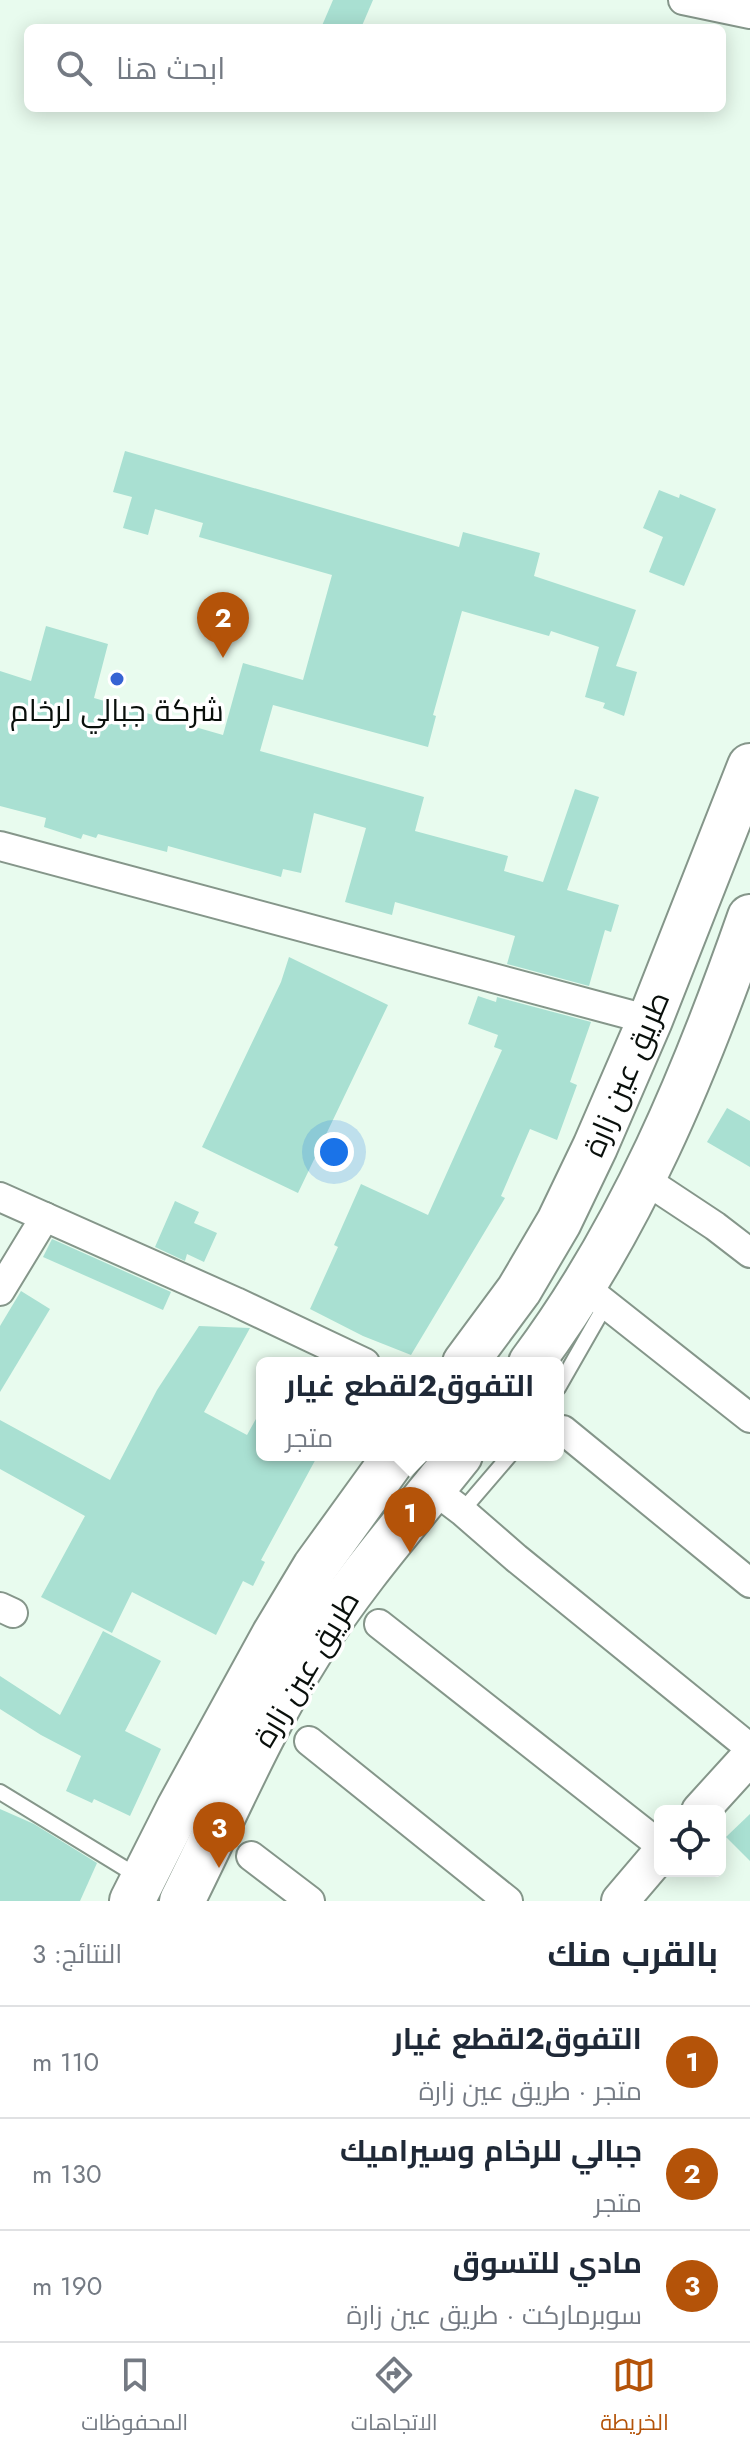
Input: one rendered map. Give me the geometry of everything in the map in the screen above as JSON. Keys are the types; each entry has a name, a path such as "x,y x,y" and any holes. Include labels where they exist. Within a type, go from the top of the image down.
{"main road":[{"name":"طريق عين زارة","path":"469,1357 519,1290 559,1222 627,1079 750,766"},
{"name":"طريق عين زارة","path":"537,1357 595,1295 701,1047 748,927"},
{"name":"طريق عين زارة","path":"138,1890 186,1794 298,1594 392,1461"},
{"name":"طريق عين زارة","path":"182,1901 276,1708 311,1650 349,1593 448,1500 458,1461"}],"street":[{"path":"683,0 750,14"},
{"path":"0,846 650,1020"},
{"path":"644,1179 750,1253"},
{"path":"0,1197 352,1357"},
{"path":"0,1291 45,1217"},
{"path":"595,1295 750,1418"},
{"path":"564,1431 750,1583"},
{"path":"448,1500 750,1748"},
{"path":"379,1624 654,1840"},
{"path":"309,1741 508,1901"},
{"path":"705,1805 750,1756"},
{"path":"251,1856 310,1901"},
{"path":"620,1901 654,1861"}],"lane":[{"path":"564,1373 595,1295"},
{"path":"448,1500 502,1461"},
{"path":"0,1792 138,1890"}],"building":[{"path":"333,0 373,0 363,24 323,24"},
{"path":"125,451 459,547 463,532 540,553 534,576 636,610 616,666 637,672 624,716 603,708 605,703 585,697 599,647 551,631 549,636 462,611 433,715 436,716 428,747 273,705 260,751 424,797 415,831 508,856 504,871 543,882 575,789 599,797 567,890 619,905 611,932 605,930 589,986 507,964 515,936 395,902 392,915 345,902 366,828 314,813 301,873 283,869 281,877 168,846 167,852 98,834 96,838 83,834 81,839 44,827 46,818 0,806 0,671 31,681 46,626 108,644 94,698 223,735 243,663 303,680 332,575 199,537 203,523 155,509 148,535 123,528 132,497 113,492"},
{"path":"659,490 679,498 680,494 716,509 684,586 649,572 663,537 643,528"},
{"path":"289,957 388,1005 298,1193 202,1147 281,982"},
{"path":"478,996 496,1002 497,997 591,1022 570,1082 577,1085 557,1140 530,1129 501,1196 505,1198 411,1355 363,1336 310,1309 338,1247 334,1245 361,1184 428,1215 502,1050 494,1047 498,1035 468,1024"},
{"path":"727,1108 750,1121 750,1167 707,1142"},
{"path":"175,1201 199,1212 194,1223 217,1233 204,1262 187,1254 185,1261 155,1247"},
{"path":"52,1239 171,1292 163,1310 43,1257"},
{"path":"21,1291 50,1309 0,1392 0,1326"},
{"path":"199,1326 250,1328 204,1412 247,1435 256,1419 256,1461 315,1461 261,1560 265,1562 253,1586 243,1581 216,1635 132,1592 112,1633 41,1597 85,1516 0,1469 0,1420 110,1480 157,1390"},
{"path":"103,1631 161,1661 125,1731 161,1749 130,1816 94,1799 92,1803 66,1791 81,1756 0,1709 0,1676 60,1715"},
{"path":"0,1809 34,1824 97,1863 80,1901 0,1901"},
{"path":"750,1814 750,1861 726,1837"}],"place":[{"name":"جبالي للرخام وسيراميك","path":"223,658"},
{"name":"شركة جبالي لرخام","path":"117,679"},
{"name":"التفوق2لقطع غيار","path":"410,1553"},
{"name":"مادي للتسوق","path":"219,1868"}]}
